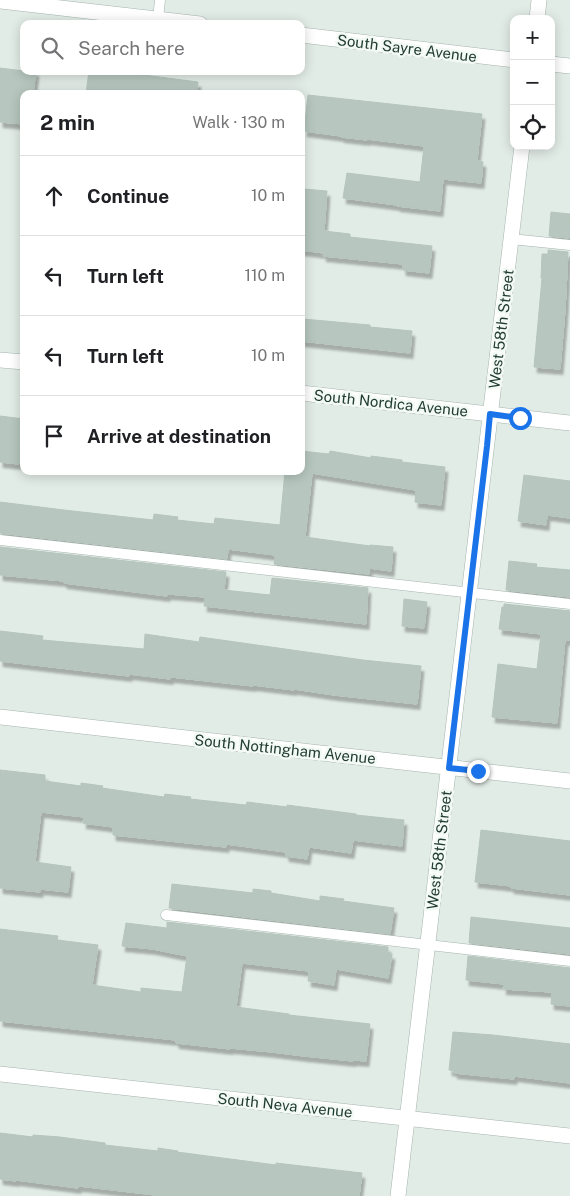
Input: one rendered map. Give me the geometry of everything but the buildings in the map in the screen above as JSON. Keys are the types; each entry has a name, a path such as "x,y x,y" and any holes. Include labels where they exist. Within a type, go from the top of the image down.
{"street":[{"path":"537,15 539,0"},
{"path":"0,1 166,20"},
{"name":"South Sayre Avenue","path":"305,35 510,60"},
{"path":"555,64 570,66"},
{"name":"West 58th Street","path":"398,1196 522,150"},
{"path":"0,360 20,362"},
{"name":"South Nordica Avenue","path":"305,393 570,423"},
{"name":"South Nottingham Avenue","path":"0,717 570,781"},
{"name":"South Neva Avenue","path":"0,1074 570,1136"}],"lane":[{"path":"158,19 160,0"},
{"path":"511,239 570,245"},
{"path":"0,540 570,604"},
{"path":"166,915 570,961"}],"route":[{"path":"478,771 449,768 490,414 520,418"}]}
